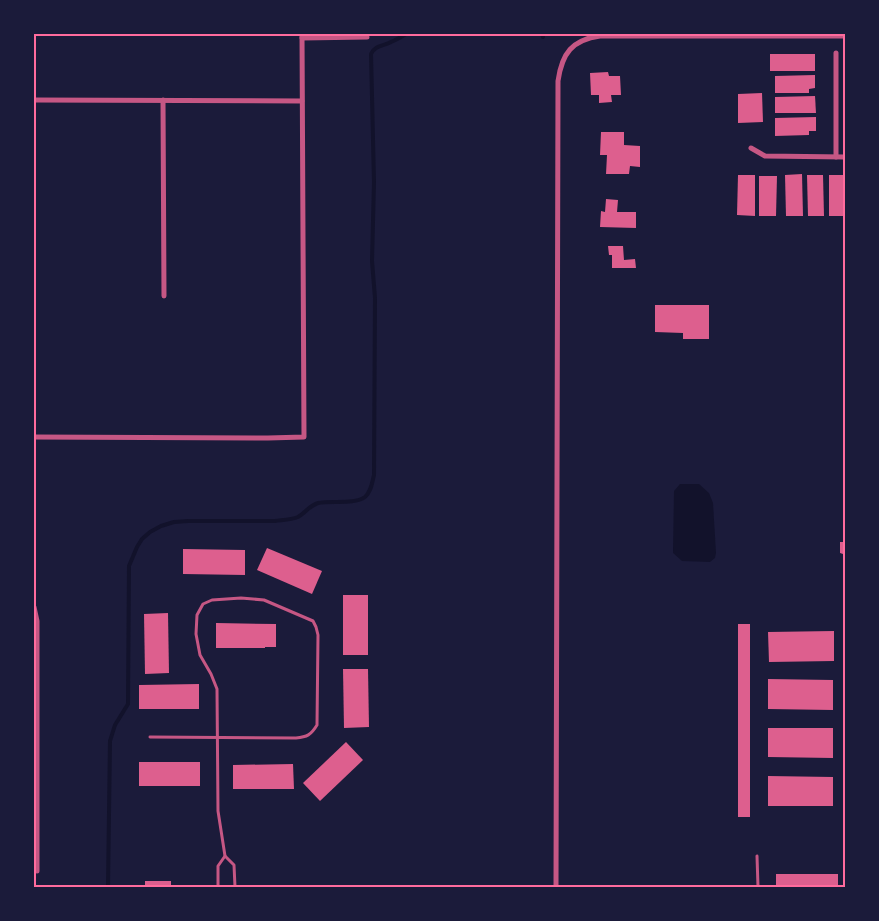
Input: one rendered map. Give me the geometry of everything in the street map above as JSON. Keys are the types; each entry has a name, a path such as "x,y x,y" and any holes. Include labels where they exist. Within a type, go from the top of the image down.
{"street":[{"path":"34,437 304,437 302,36 367,37"},
{"path":"556,887 558,81 561,66 570,50 576,44 583,40 600,36 845,36"},
{"path":"836,53 836,157"},
{"path":"34,100 302,101"},
{"path":"163,100 164,296"},
{"path":"751,148 765,156 845,157"},
{"path":"34,607 37,621 37,871"}],"lane":[{"path":"150,737 217,737 296,738 306,737 317,725 318,635 313,621 264,600 241,598 212,600 203,604 197,615 196,634 200,654 217,689 217,737 218,811 225,856 234,865 235,887"},
{"path":"218,887 218,866 225,856"},
{"path":"757,856 758,887"}],"shaded area":[{"path":"680,484 699,484 709,493 713,503 716,553 715,558 710,562 682,561 673,553 674,491"}],"building":[{"path":"770,54 815,54 815,71 770,71"},
{"path":"608,72 609,76 620,76 621,95 611,95 612,102 599,103 599,95 591,95 590,73"},
{"path":"815,75 815,88 809,89 809,93 775,93 775,76"},
{"path":"762,93 763,122 738,123 738,94"},
{"path":"815,96 816,113 775,113 775,97"},
{"path":"816,117 816,131 809,131 809,135 775,136 775,118"},
{"path":"601,132 624,132 624,145 640,146 640,167 630,166 629,174 606,174 607,155 600,155"},
{"path":"802,174 803,216 786,216 785,175"},
{"path":"738,175 755,175 755,216 737,215"},
{"path":"807,175 823,175 824,216 808,216"},
{"path":"829,175 845,175 845,216 829,216"},
{"path":"759,176 777,176 776,216 759,216"},
{"path":"606,199 618,200 617,212 636,212 636,228 600,227 601,211 605,212"},
{"path":"608,246 623,246 624,260 635,259 636,268 612,268 612,255 609,255"},
{"path":"655,305 709,305 709,339 683,339 683,333 655,332"},
{"path":"840,542 845,542 845,570 843,570 843,554 840,553"},
{"path":"267,548 322,571 312,594 257,570"},
{"path":"183,549 245,550 245,575 183,574"},
{"path":"343,595 368,595 368,655 343,655"},
{"path":"168,613 169,673 145,674 144,614"},
{"path":"216,623 276,624 276,647 216,648"},
{"path":"738,624 750,624 750,817 738,817"},
{"path":"834,631 834,661 769,662 768,632"},
{"path":"343,669 368,669 369,727 344,728"},
{"path":"768,679 833,680 833,710 768,709"},
{"path":"199,684 199,709 139,709 139,685"},
{"path":"768,728 833,728 833,758 768,757"},
{"path":"346,742 363,760 320,801 303,783"},
{"path":"139,762 200,762 200,786 139,786"},
{"path":"293,764 294,789 233,789 233,765"},
{"path":"768,776 833,777 833,806 768,806"},
{"path":"776,874 838,874 838,887 776,887"},
{"path":"145,881 171,881 171,887 145,887"}],"waterway":[{"path":"108,887 110,741 115,725 128,704 129,566 142,539 161,526 174,522 275,521 292,519 318,503 355,501 369,493 374,475 375,298 372,261 374,182 371,54 377,47 406,34"}]}
